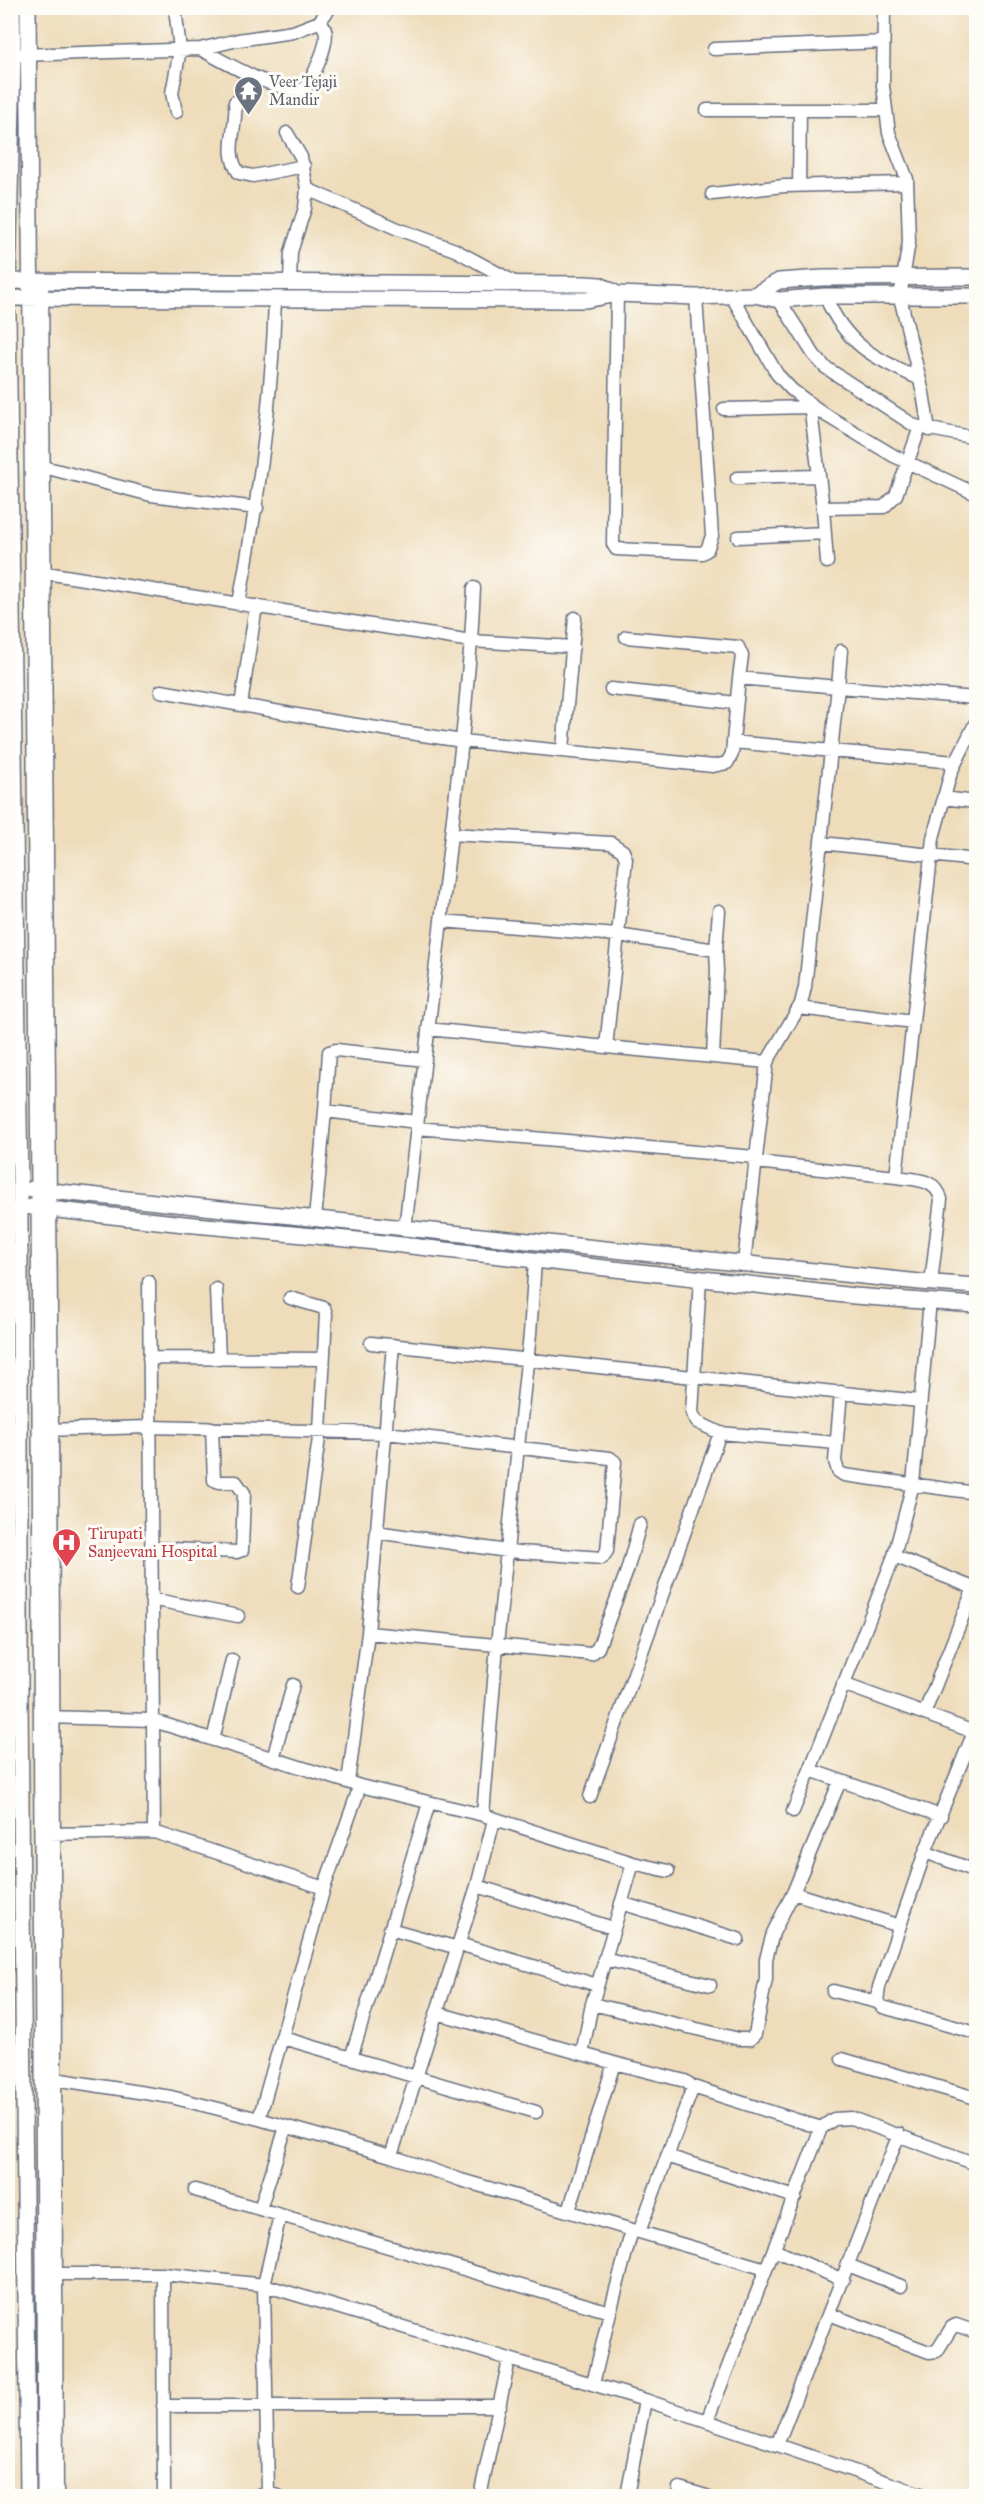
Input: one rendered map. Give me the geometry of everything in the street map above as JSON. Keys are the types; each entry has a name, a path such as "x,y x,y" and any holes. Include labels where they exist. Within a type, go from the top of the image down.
{"street":[{"path":"12,8 36,281 51,2274 57,2496"},
{"path":"8,290 17,55 28,8"},
{"path":"175,8 180,50 172,93 176,112"},
{"path":"17,55 200,49 238,40 294,32 319,22 330,8"},
{"path":"824,508 884,507 896,495 924,428 918,378 900,297 901,279 909,242 907,183 890,133 886,110 883,86 884,8"},
{"path":"200,49 249,74 288,88 304,90 309,84 324,47 325,27 319,22"},
{"path":"714,49 883,42"},
{"path":"235,102 236,125 231,158 239,173 253,176 304,166"},
{"path":"707,110 886,110"},
{"path":"799,186 800,111"},
{"path":"287,133 304,166 308,189 306,208 291,252 290,282"},
{"path":"712,194 799,186 907,183"},
{"path":"308,189 390,226 456,250 516,283"},
{"path":"754,295 779,281 822,278 976,277"},
{"path":"8,281 516,283 600,285 617,294"},
{"path":"617,294 614,544 616,549 654,552 702,553 707,550 712,536 696,297"},
{"path":"8,298 586,300 617,294 696,297 754,295 779,300 825,296 976,296"},
{"path":"731,295 777,374 792,390 811,405 908,464 976,494"},
{"path":"825,296 841,328 853,340 890,365 918,378"},
{"path":"36,297 44,467 39,572"},
{"path":"239,603 256,508 273,370 275,299"},
{"path":"779,300 814,355 825,366 924,428 976,438"},
{"path":"8,315 20,1188 20,1717 28,2496"},
{"path":"724,409 811,405"},
{"path":"811,405 824,508 826,562"},
{"path":"44,467 151,495 256,508"},
{"path":"736,478 819,476"},
{"path":"738,537 825,533"},
{"path":"11,571 39,572 471,640 573,647"},
{"path":"405,1229 462,741 474,588"},
{"path":"241,705 256,606"},
{"path":"563,749 575,618"},
{"path":"161,691 462,741 563,749 718,766 727,763 734,742 742,656 738,647 626,637"},
{"path":"744,1263 767,1062 799,1008 805,987 832,752 841,651"},
{"path":"739,678 976,698"},
{"path":"611,688 736,703"},
{"path":"896,1178 931,855 942,798 955,762 972,741 976,722"},
{"path":"734,742 955,762"},
{"path":"942,798 976,802"},
{"path":"451,834 611,843 623,850 626,859 606,1047"},
{"path":"822,843 976,860"},
{"path":"713,1057 719,911"},
{"path":"441,921 617,935 716,950"},
{"path":"799,1008 913,1022"},
{"path":"428,1029 767,1062"},
{"path":"315,1219 329,1052 336,1050 425,1060"},
{"path":"325,1111 417,1125 755,1160 925,1181 936,1186 940,1199 913,1484 894,1556 792,1811"},
{"path":"20,1188 976,1286"},
{"path":"20,1207 854,1296 976,1305"},
{"path":"391,2156 477,1886 488,1817 497,1645 535,1261"},
{"path":"700,1278 693,1376 693,1417 697,1422 720,1433 837,1443"},
{"path":"148,1282 154,1832"},
{"path":"216,1289 219,1359"},
{"path":"290,1298 324,1308 326,1314 320,1431 298,1587"},
{"path":"371,1343 920,1401"},
{"path":"348,1782 368,1633 393,1345"},
{"path":"149,1358 323,1359"},
{"path":"841,1392 835,1461 838,1471 844,1475 976,1493"},
{"path":"21,1430 150,1427 386,1433 610,1458 613,1459 616,1467 607,1551 602,1558 507,1551 376,1532"},
{"path":"150,1548 237,1552 242,1550 244,1493 236,1482 214,1480 212,1428"},
{"path":"590,1797 720,1433"},
{"path":"368,1633 591,1654 598,1648 627,1571 640,1524"},
{"path":"894,1556 975,1589 924,1714"},
{"path":"151,1599 238,1616"},
{"path":"213,1740 232,1660"},
{"path":"843,1684 975,1733 926,1852 879,1987 878,2002"},
{"path":"273,1759 293,1685"},
{"path":"20,1717 152,1720 360,1786 488,1817 633,1863 668,1871"},
{"path":"810,1770 941,1816"},
{"path":"592,2004 739,2039 750,2039 755,2034 766,1979 766,1959 773,1933 793,1893 840,1780"},
{"path":"259,2119 324,1888 360,1786"},
{"path":"351,2058 429,1803"},
{"path":"21,1835 154,1832 324,1888"},
{"path":"926,1852 976,1871"},
{"path":"582,2054 597,1985 633,1863"},
{"path":"477,1886 613,1928"},
{"path":"793,1893 900,1926"},
{"path":"621,1903 738,1939"},
{"path":"390,1929 597,1985"},
{"path":"604,1959 710,1985"},
{"path":"833,1991 878,2002 883,2007 976,2033"},
{"path":"437,2013 685,2081 693,2087 822,2128"},
{"path":"283,2037 536,2112"},
{"path":"842,2060 976,2098"},
{"path":"569,2211 614,2063"},
{"path":"50,2078 171,2097 259,2119 391,2156 461,2180 766,2269"},
{"path":"593,2384 610,2312 636,2231 693,2087"},
{"path":"707,2421 822,2128 834,2119 851,2118 976,2164"},
{"path":"260,2209 286,2127"},
{"path":"777,2445 899,2134"},
{"path":"667,2156 795,2197"},
{"path":"195,2190 610,2312"},
{"path":"268,2495 264,2285 280,2215"},
{"path":"774,2250 843,2280"},
{"path":"848,2265 901,2286"},
{"path":"51,2274 163,2274 264,2285 645,2400 927,2496"},
{"path":"45,2496 51,2274"},
{"path":"163,2274 164,2496"},
{"path":"829,2314 929,2352 936,2351 952,2327 956,2325 976,2332"},
{"path":"480,2496 509,2360"},
{"path":"627,2496 645,2400"},
{"path":"164,2406 500,2406"},
{"path":"679,2488 706,2496"}],"place":[{"name":"Veer Tejaji Mandir","path":"248,116"},
{"name":"Tirupati Sanjeevani Hospital","path":"67,1568"}]}
